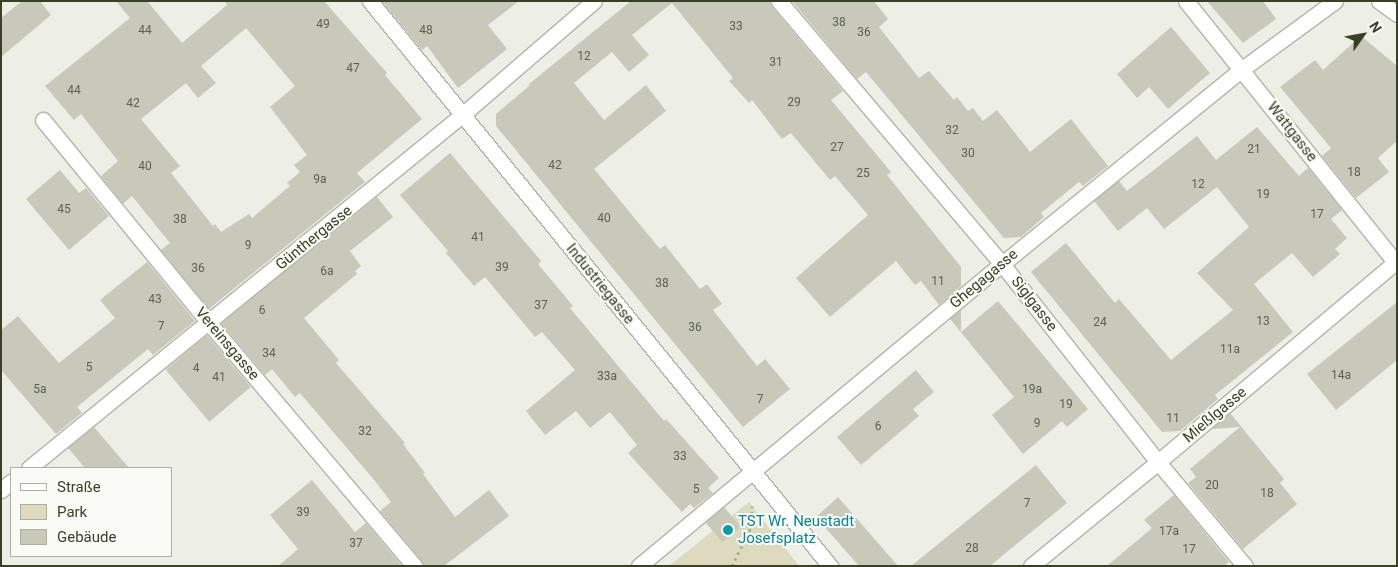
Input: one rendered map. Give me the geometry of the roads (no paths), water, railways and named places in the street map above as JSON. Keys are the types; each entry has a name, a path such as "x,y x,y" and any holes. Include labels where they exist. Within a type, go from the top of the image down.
{"street":[{"name":"Industriegasse","path":"370,1 830,566"},
{"name":"Günthergasse","path":"30,467 209,324 462,116 594,1"},
{"name":"Siglgasse","path":"779,1 1002,264 1158,462 1246,566"},
{"name":"Wattgasse","path":"1186,1 1396,263"},
{"name":"Ghegagasse","path":"640,566 1002,264 1242,69 1335,1"},
{"path":"1378,1 1397,14"},
{"name":"Vereinsgasse","path":"42,120 209,324 414,566"},
{"name":"Mießlgasse","path":"1031,566 1396,263"}],"place":[{"name":"TST Wr. Neustadt Josefsplatz","path":"728,530"}]}
